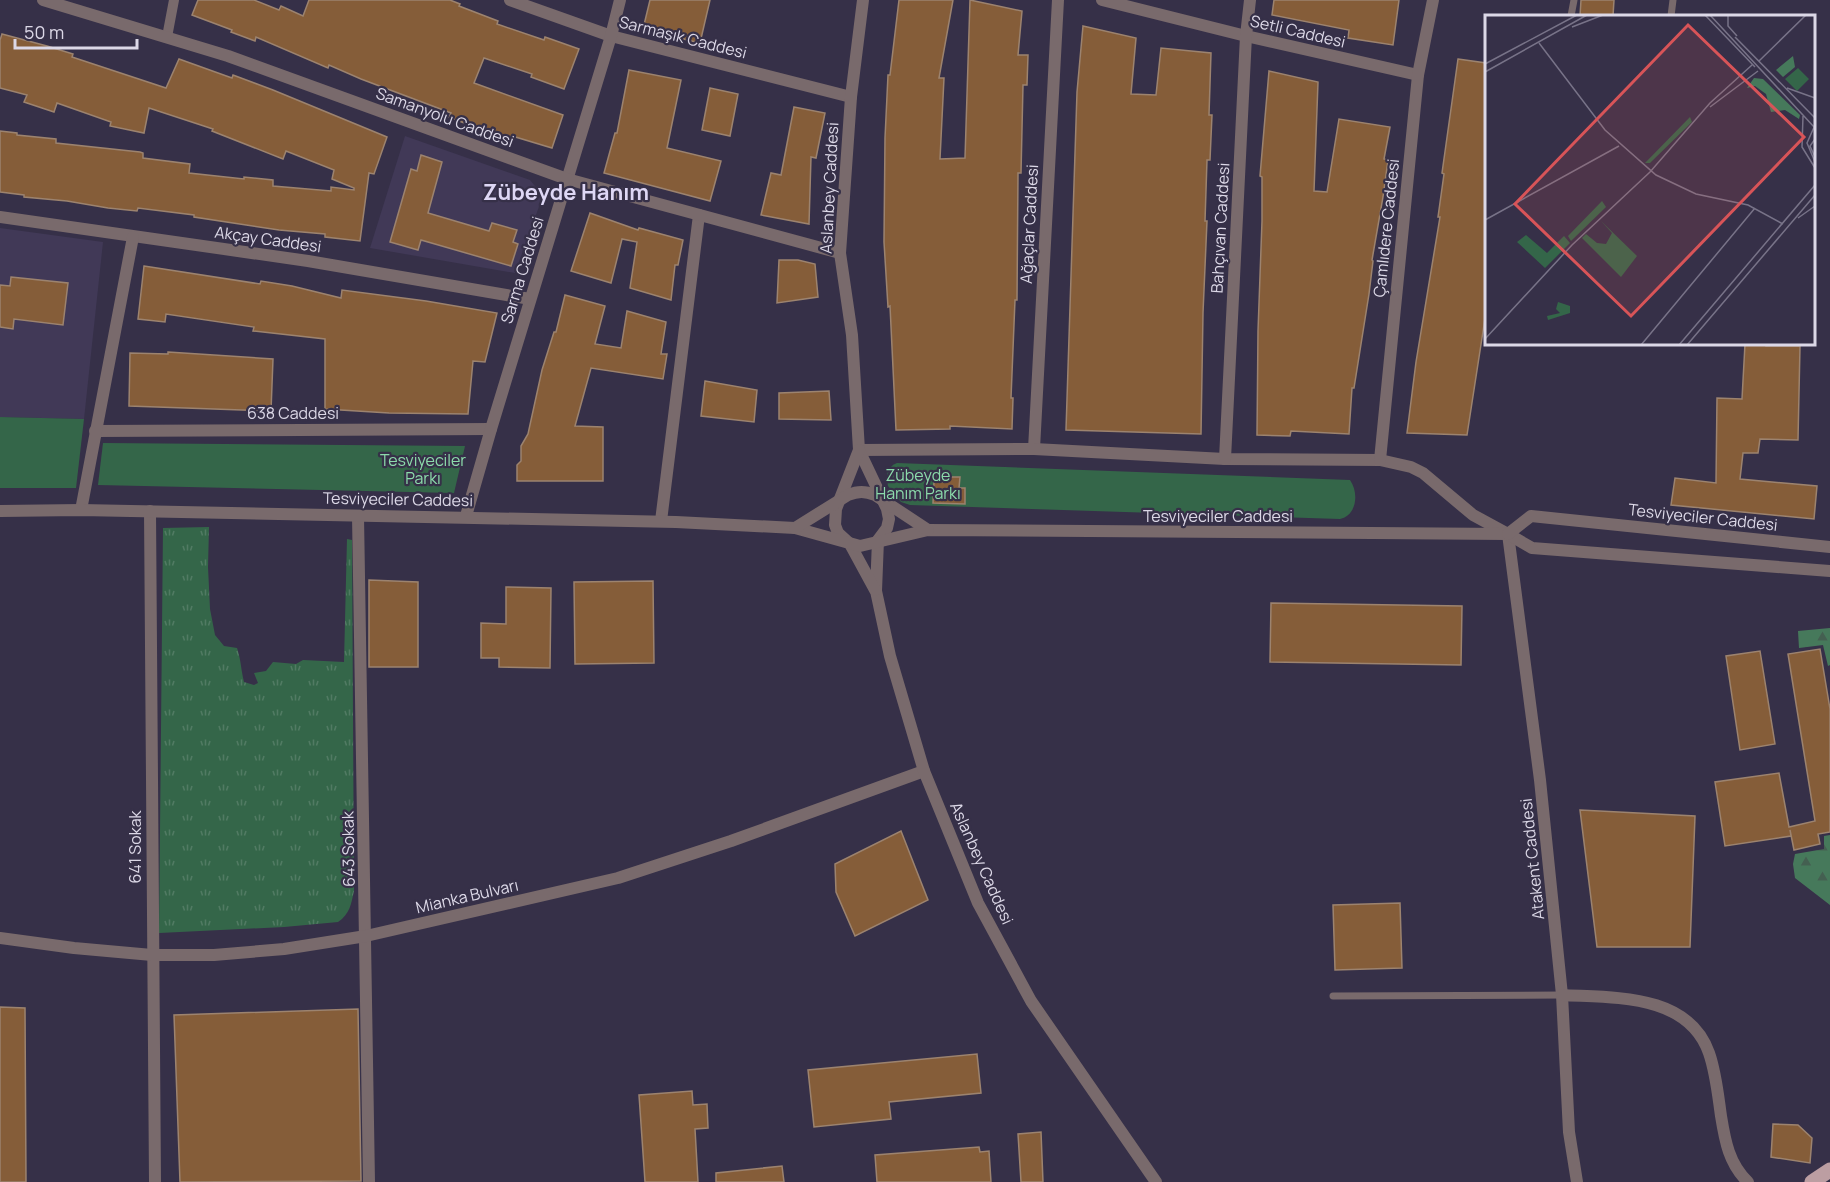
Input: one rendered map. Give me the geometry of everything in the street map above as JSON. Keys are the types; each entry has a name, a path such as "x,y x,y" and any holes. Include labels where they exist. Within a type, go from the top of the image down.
{"main road":[{"path":"1812,1182 1830,1170"}],"street":[{"name":"Samanyolu Caddesi","path":"43,0 250,64 567,179 840,253"},
{"path":"167,37 174,0"},
{"name":"Sarmaşık Caddesi","path":"510,0 611,36 851,98"},
{"name":"Sarma Caddesi","path":"466,516 490,429 611,36 620,0"},
{"name":"Aslanbey Caddesi","path":"859,450 852,335 840,253 851,98 863,0"},
{"name":"Ağaçlar Caddesi","path":"1034,449 1058,0"},
{"name":"Setli Caddesi","path":"1102,0 1418,75"},
{"name":"Bahçıvan Caddesi","path":"1225,459 1246,36 1250,0"},
{"name":"Çamlıdere Caddesi","path":"1380,460 1418,75 1433,0"},
{"path":"661,521 699,215"},
{"name":"Akçay Caddesi","path":"0,217 308,261 531,298"},
{"path":"81,510 133,237"},
{"name":"638 Caddesi","path":"95,431 490,429"},
{"path":"859,450 1034,449 1225,459 1380,460 1411,467 1423,473 1473,515 1508,534"},
{"path":"859,450 836,508 835,525 838,533 850,544 876,591"},
{"path":"850,544 868,545 878,540 887,528 889,519 887,509 859,450"},
{"path":"795,528 848,495 866,492 875,495 928,530"},
{"name":"Tesviyeciler Caddesi","path":"0,511 150,511 661,521 795,528 850,544"},
{"name":"641 Sokak","path":"150,511 155,1182"},
{"name":"643 Sokak","path":"358,516 369,1182"},
{"name":"Tesviyeciler Caddesi","path":"1508,534 1532,516 1830,547"},
{"name":"Tesviyeciler Caddesi","path":"878,540 928,530 1508,534 1532,548 1830,571"},
{"name":"Atakent Caddesi","path":"1508,534 1540,780 1562,995 1569,1132 1577,1182"},
{"path":"876,591 878,540"},
{"name":"Aslanbey Caddesi","path":"876,591 890,656 924,771 978,903 1031,1001 1155,1182"},
{"name":"Mianka Bulvarı","path":"0,938 152,955 214,955 284,949 366,936 618,878 731,841 924,771"},
{"path":"1562,995 1622,999 1662,1006 1685,1019 1702,1038 1709,1053 1724,1138 1730,1158 1748,1182"}],"lane":[{"path":"1571,15 1574,0"},
{"path":"1671,15 1672,0"},
{"path":"1333,996 1562,995"}],"shaded area":[{"path":"405,136 530,180 539,191 541,201 515,273 370,248"},
{"path":"0,228 103,242 84,419 0,417"}],"green space":[{"path":"0,417 84,419 76,488 0,488"},
{"name":"Tesviyeciler Parkı","path":"103,443 465,446 454,493 98,485"},
{"name":"Zübeyde Hanım Parkı","path":"897,463 1350,480 1355,491 1355,503 1350,513 1340,519 910,505 901,502 888,486 888,472"},
{"path":"209,527 210,609 215,635 224,646 237,648 244,682 254,685 258,683 254,673 266,671 273,662 296,664 303,660 344,662 347,539 352,540 354,891 348,912 338,922 159,933 163,528"},
{"path":"1830,628 1830,665 1828,666 1823,645 1799,648 1798,631"},
{"path":"1830,835 1830,905 1795,878 1793,864 1795,854 1824,849 1824,836"}],"building":[{"path":"198,0 254,0 279,10 281,6 303,16 309,0 450,0 460,4 459,6 498,21 497,24 579,49 564,89 531,77 532,74 484,58 474,83 563,115 552,148 512,136 510,141 449,117 451,113 329,65 328,68 256,37 255,41 231,32 232,30 192,15"},
{"path":"650,0 710,0 700,43 643,29"},
{"path":"899,0 953,0 939,78 944,78 940,159 965,158 970,0 1022,11 1018,55 1028,55 1027,85 1023,85 1021,173 1018,173 1017,300 1015,300 1011,398 1013,398 1012,429 950,426 950,429 896,430 890,306 888,307 884,242 888,75 890,75"},
{"path":"1274,0 1399,0 1393,45 1348,38 1349,30 1272,15"},
{"path":"1581,0 1614,0 1613,15 1580,15"},
{"path":"1083,26 1136,38 1131,94 1156,95 1161,48 1211,53 1209,115 1212,115 1210,160 1207,160 1201,434 1066,430 1077,92"},
{"path":"2,34 73,54 72,57 166,88 179,59 273,90 387,137 374,174 369,173 360,241 325,237 325,234 279,230 194,217 194,215 138,208 137,211 108,208 0,192 0,131 56,139 56,143 140,152 143,153 143,158 190,164 189,173 273,180 273,186 331,191 331,187 354,190 332,179 334,170 286,151 283,159 212,131 213,129 149,108 144,133 110,126 111,122 57,103 54,112 24,102 27,95 0,88"},
{"path":"1458,59 1485,63 1485,318 1467,435 1407,433 1416,362 1440,217 1438,217 1444,174 1442,173"},
{"path":"629,70 681,80 667,148 721,161 710,201 604,173 615,133 617,133"},
{"path":"1269,71 1318,82 1314,191 1327,192 1339,119 1390,127 1384,159 1388,160 1372,260 1369,294 1354,388 1352,388 1349,434 1291,431 1290,436 1257,435 1262,221 1262,177 1260,176"},
{"path":"710,88 738,94 730,136 702,130"},
{"path":"794,107 825,113 816,158 811,157 809,224 761,215 771,173 781,175"},
{"path":"421,155 442,162 428,213 489,231 492,223 517,230 513,242 518,244 511,266 421,240 418,250 390,242 411,169 417,171"},
{"path":"590,213 638,230 639,228 683,240 678,265 675,265 671,300 630,288 637,242 622,239 611,283 571,271"},
{"path":"779,260 798,260 815,264 818,297 777,303"},
{"path":"144,266 260,284 261,281 292,286 341,298 342,290 497,313 485,362 473,361 468,414 325,409 325,339 253,331 254,327 166,314 165,322 138,319"},
{"path":"11,277 68,283 63,325 14,319 13,329 0,327 0,285 10,286"},
{"path":"565,295 605,306 595,344 621,348 627,311 666,322 661,354 667,354 663,379 591,368 575,426 603,427 603,481 517,481 517,465 521,461 521,446 528,434 542,370 554,332 556,332"},
{"path":"1745,345 1800,346 1798,440 1760,439 1758,453 1743,453 1740,479 1817,486 1814,519 1671,505 1675,478 1716,483 1717,398 1742,399"},
{"path":"168,352 273,359 271,411 129,406 130,353 168,354"},
{"path":"705,381 757,390 754,422 701,416"},
{"path":"829,391 831,420 779,419 779,393"},
{"path":"943,477 960,477 959,488 965,488 965,504 933,503 934,482 943,482"},
{"path":"369,580 418,582 418,667 369,667"},
{"path":"653,581 654,663 575,664 574,582"},
{"path":"506,587 551,588 550,668 499,667 499,658 481,658 481,623 506,624"},
{"path":"1271,603 1462,606 1461,665 1270,662"},
{"path":"1820,649 1830,709 1830,832 1818,834 1820,844 1794,850 1790,830 1791,836 1725,846 1715,782 1779,773 1789,827 1815,821 1788,654"},
{"path":"1760,651 1775,744 1740,750 1726,656"},
{"path":"1580,810 1695,816 1690,947 1597,947"},
{"path":"901,831 928,900 855,936 836,892 835,864"},
{"path":"1400,903 1402,968 1335,970 1333,905"},
{"path":"0,1007 25,1008 26,1182 0,1182"},
{"path":"358,1009 361,1181 180,1182 174,1015"},
{"path":"977,1054 981,1093 889,1102 891,1119 814,1127 808,1070"},
{"path":"692,1091 693,1105 707,1104 708,1128 695,1129 698,1182 645,1182 639,1095"},
{"path":"1773,1124 1798,1125 1812,1138 1810,1163 1771,1157"},
{"path":"1041,1132 1043,1182 1021,1182 1018,1134"},
{"path":"979,1147 980,1152 989,1151 991,1182 877,1182 875,1155"},
{"path":"782,1166 784,1182 716,1182 716,1173"}],"district":[{"name":"Zübeyde Hanım","path":"566,192"}]}
